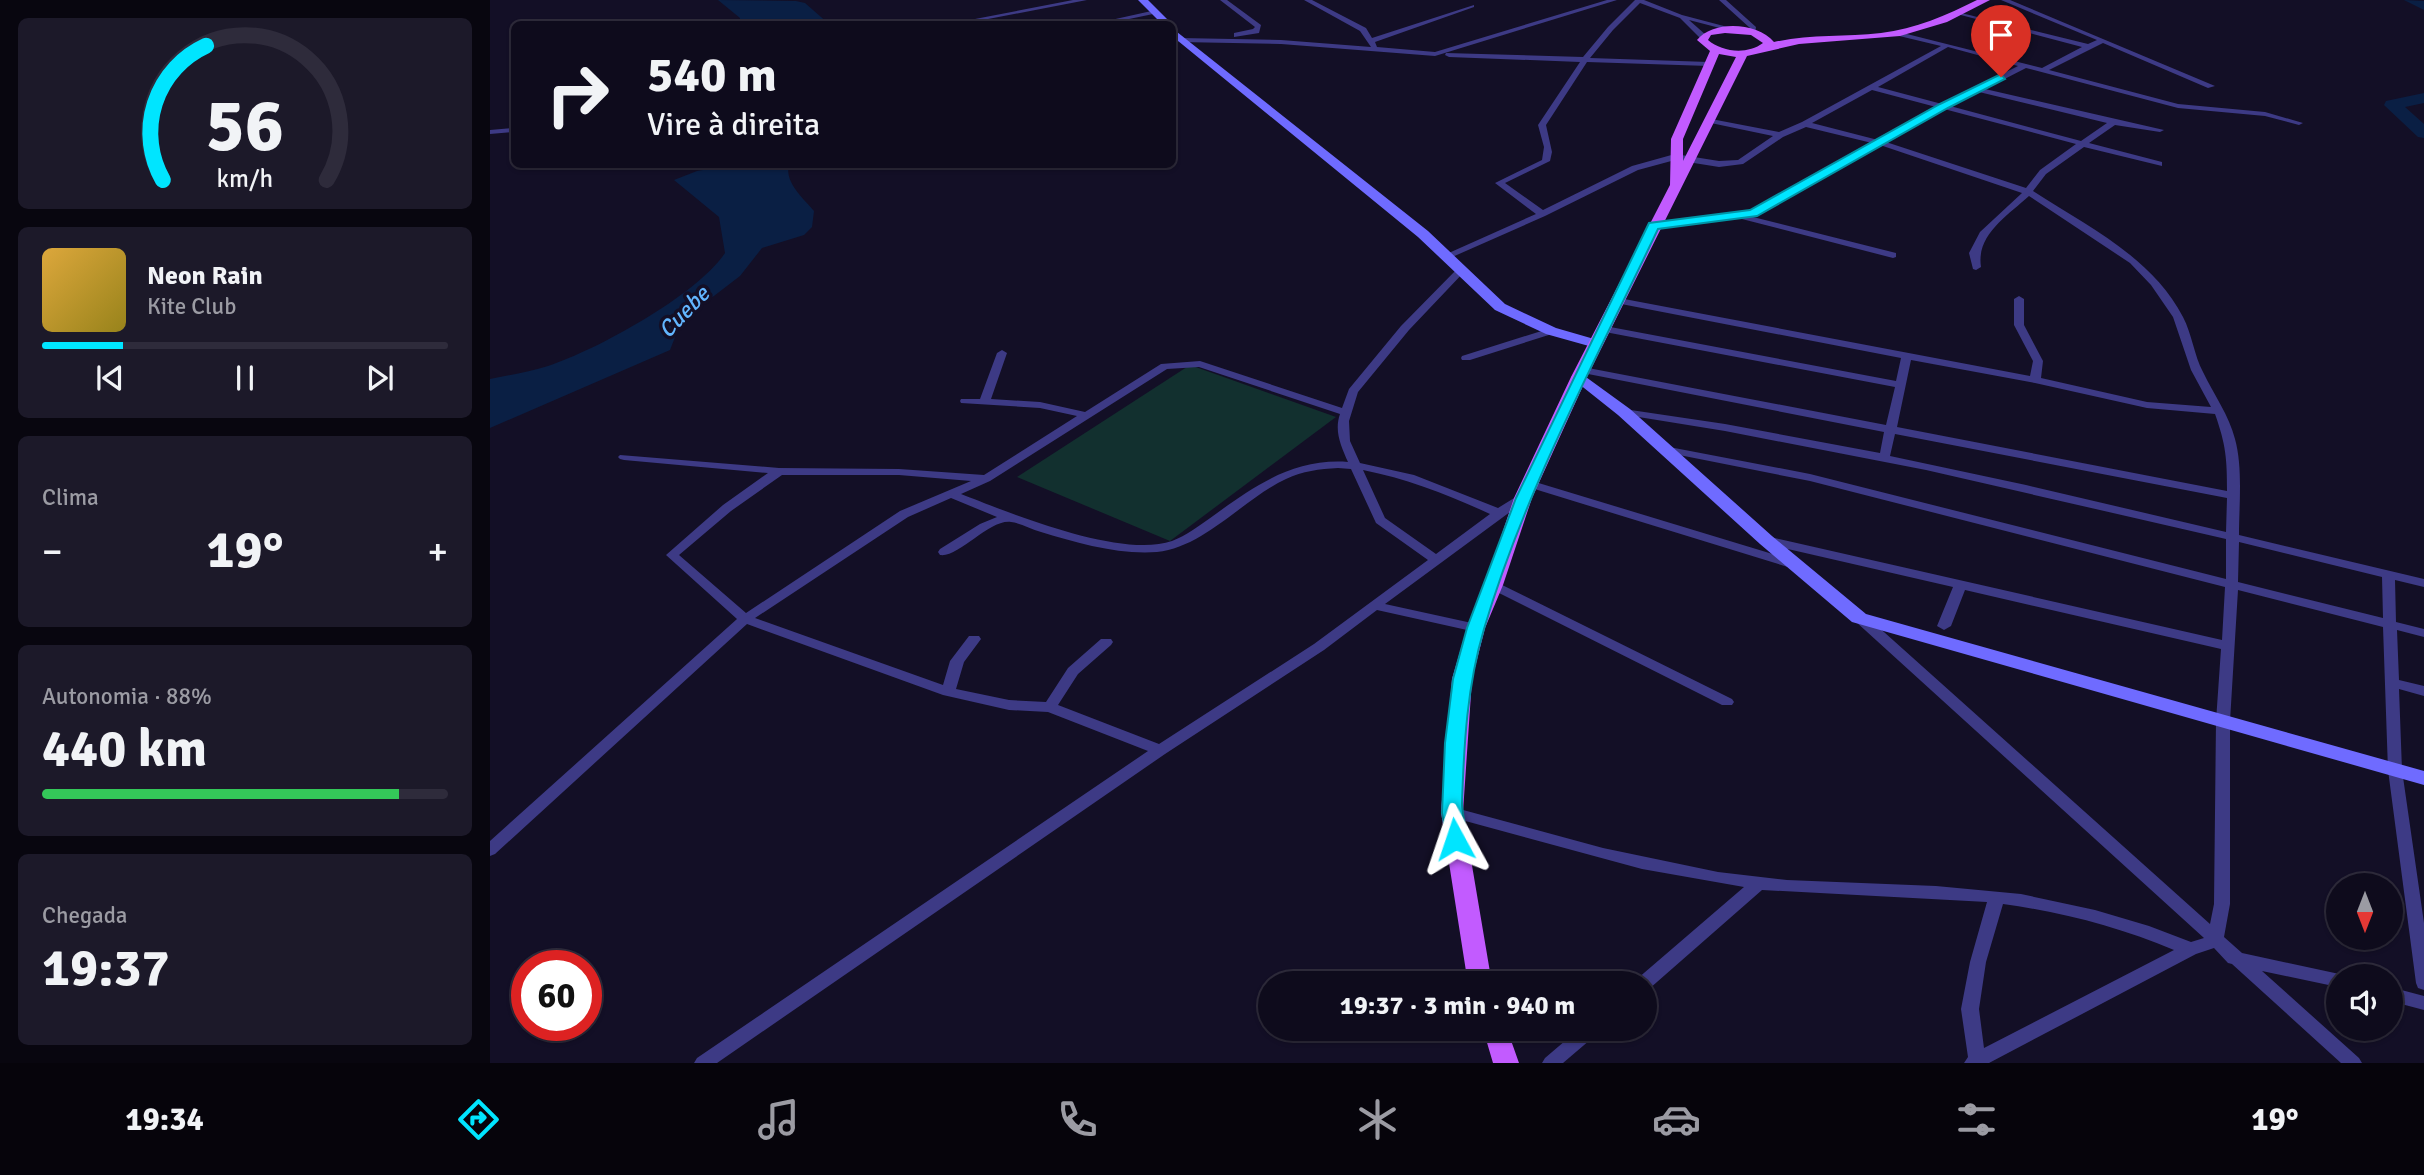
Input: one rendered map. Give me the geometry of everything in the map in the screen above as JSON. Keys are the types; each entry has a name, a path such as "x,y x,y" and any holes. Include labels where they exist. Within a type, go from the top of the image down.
{"main road":[{"path":"1143,0 1164,21"},
{"path":"1805,39 1735,30 1715,31 1703,36 1703,43 1716,50 1742,52 1805,39 1898,33 1959,13 1985,0"},
{"path":"1755,33 1769,43 1766,47"},
{"path":"1176,35 1447,256 1500,307 1551,331 1600,336"},
{"path":"1676,184 1677,139 1716,50"},
{"path":"1478,971 1452,813 1455,743 1462,679 1476,628 1527,491 1581,373 1619,302 1653,226 1691,160 1742,52"},
{"path":"1581,373 1766,540 1859,618 2424,778"},
{"path":"1499,1041 1506,1063"}],"street":[{"path":"969,21 1084,0"},
{"path":"1209,40 1259,29 1223,0"},
{"path":"1307,0 1350,21 1372,40 1376,50"},
{"path":"1435,54 1614,0"},
{"path":"1542,214 1499,183 1546,161 1549,157 1547,137 1542,125 1584,58 1614,21 1639,0 1677,15 1735,30"},
{"path":"1670,0 1677,15 1703,36"},
{"path":"1722,0 1749,23 1755,33"},
{"path":"2004,0 2211,86"},
{"path":"1372,40 1472,6"},
{"path":"1112,21 1156,12"},
{"path":"1959,13 2089,46"},
{"path":"1898,33 2178,106 2265,114 2299,123"},
{"path":"1176,35 1209,40 1435,54 1709,64"},
{"path":"2043,70 2102,40"},
{"path":"1447,256 1542,214 1635,168 1675,157 1719,164 1740,162 1780,135 1805,124 1947,45"},
{"path":"1653,226 1741,216 1773,203 1944,106 2026,65"},
{"path":"1870,87 2159,164"},
{"path":"1977,89 2113,122 2160,130"},
{"path":"1709,120 1780,135"},
{"path":"1976,267 1974,253 1985,232 2028,192 2043,172 2113,122"},
{"path":"1805,124 1881,143 2028,192 2133,261 2155,283 2178,317 2196,370 2219,411 2230,440 2234,496 2230,534 2232,582 2223,721 2222,904 2215,942"},
{"path":"490,132 511,130"},
{"path":"1741,216 1894,255"},
{"path":"1438,561 1380,520 1344,440 1344,412 1361,380 1405,328 1462,269"},
{"path":"2019,299 2016,315 2018,325 2038,361 2035,380"},
{"path":"1619,302 1907,355 2147,405 2219,411"},
{"path":"1466,358 1551,331"},
{"path":"1600,336 1901,385"},
{"path":"984,402 1002,354"},
{"path":"1884,459 1907,355"},
{"path":"490,850 745,620 904,514 986,479 1165,366 1200,364 1344,412"},
{"path":"1581,373 1892,429 2234,496"},
{"path":"965,401 1040,405 1086,415"},
{"path":"1624,412 1689,421 1884,459 2230,534 2424,583"},
{"path":"1664,449 1810,478 2232,582 2424,633"},
{"path":"624,457 779,471 899,472 986,479"},
{"path":"950,494 1035,527 1139,550 1173,545 1279,475 1317,466 1357,466 1458,495 1499,513"},
{"path":"779,471 727,508 672,555 675,561 720,594 745,620 948,692 1009,705 1050,707 1160,751"},
{"path":"703,1063 1377,606 1527,491 1795,565"},
{"path":"944,552 984,527 1008,517"},
{"path":"1766,540 2227,646"},
{"path":"2388,574 2395,770 2424,983"},
{"path":"1494,585 1727,702"},
{"path":"1944,626 1960,586"},
{"path":"1377,606 1476,628"},
{"path":"1859,618 2215,942 2353,1063"},
{"path":"948,692 957,661 974,639"},
{"path":"1050,707 1073,671 1106,642"},
{"path":"2393,684 2424,691"},
{"path":"1452,813 1657,866 1759,883 1997,897 2142,928 2190,949"},
{"path":"1657,972 1759,883"},
{"path":"1997,897 1978,962 1970,1009 1975,1061 2190,949 2215,942"},
{"path":"2234,958 2326,977"},
{"path":"2403,997 2424,1003"},
{"path":"1551,1063 1577,1041"}],"green space":[{"path":"1190,365 1336,417 1170,541 1017,477"}],"water":[{"path":"718,0 796,1 805,3 826,21 740,21 740,18"},
{"name":"Cuebe","path":"714,168 788,168 792,184 814,211 812,227 804,235 762,248 740,276 693,312 679,327 670,350 490,428 490,379 541,368 592,348 670,303 711,269 725,253 719,217 674,180"}],"waterway":[{"path":"2411,0 2424,6"},
{"path":"2424,98 2392,105 2424,133"}],"route":[{"path":"1455,839 1452,813 1455,743 1462,679 1476,628 1494,585 1523,498 1532,485 1579,377 1619,302 1653,226 1753,213 2001,77"}]}
